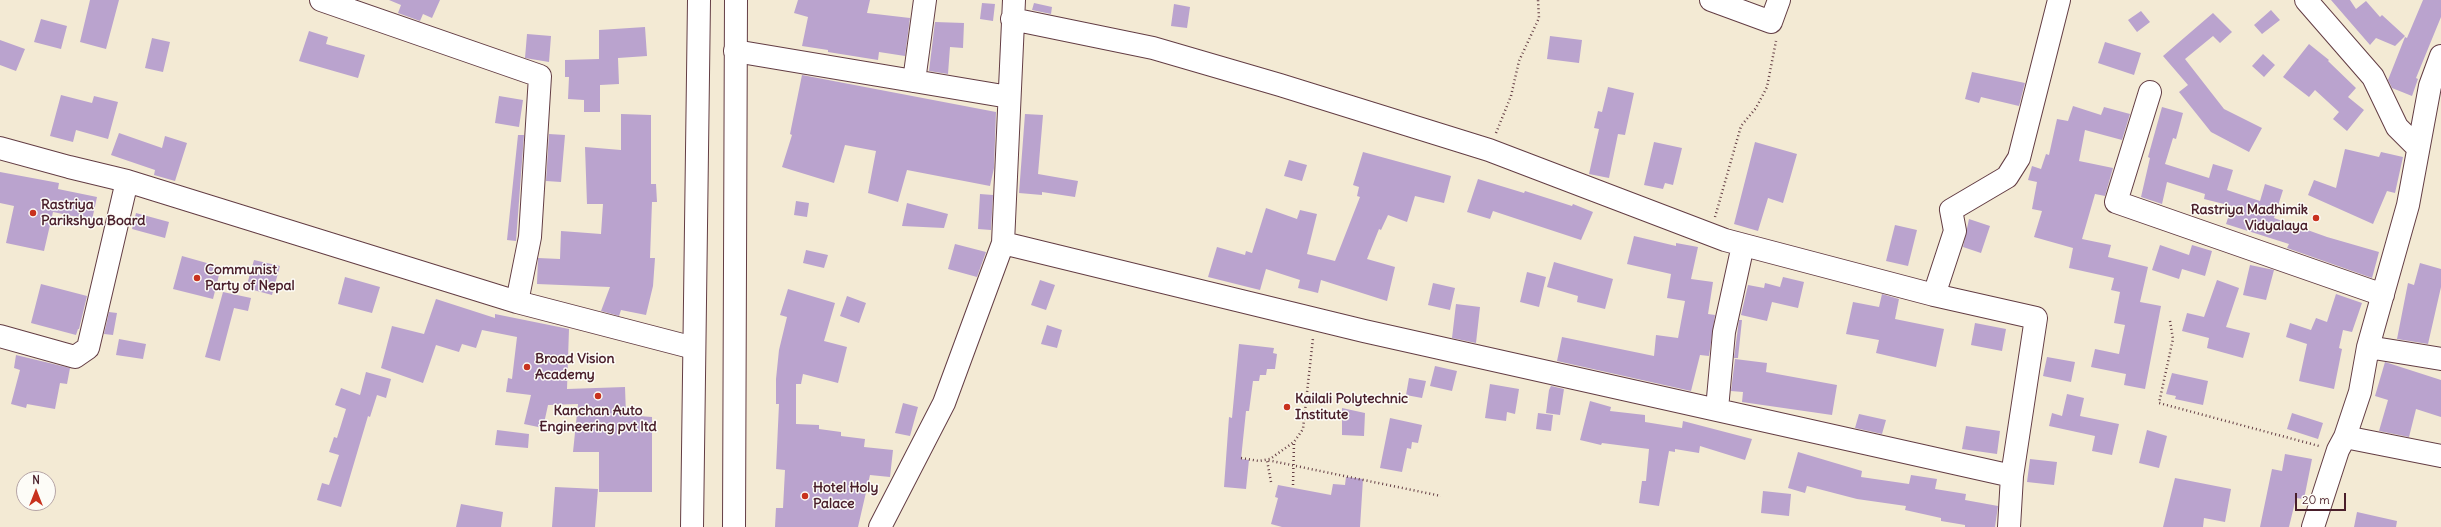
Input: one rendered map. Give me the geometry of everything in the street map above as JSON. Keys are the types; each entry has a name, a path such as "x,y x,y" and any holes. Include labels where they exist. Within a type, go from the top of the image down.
{"main road":[{"path":"321,0 540,76 530,237 517,302"},
{"path":"692,527 700,0"},
{"path":"734,527 736,0"},
{"path":"914,81 925,0"},
{"path":"1711,0 1771,22 1779,0"},
{"path":"1934,295 1955,231 1951,210 2007,177 2020,158 2059,0"},
{"path":"2306,0 2373,77 2397,127 2418,148"},
{"path":"880,527 944,403 1003,242 1013,10 1153,48 1489,150 1710,235 1743,245 1934,295 2036,318 2012,476 2009,527"},
{"path":"735,51 1009,97"},
{"path":"2313,527 2360,392 2368,347 2408,205 2430,86 2441,56"},
{"path":"2150,92 2116,202 2382,295"},
{"path":"0,148 127,181 517,302 694,348"},
{"path":"0,336 75,357 88,348 127,181"},
{"path":"1003,242 1315,318 2012,476"},
{"path":"1717,409 1724,332 1743,245"},
{"path":"2368,347 2441,359"},
{"path":"2341,444 2441,456"}],"path":[{"path":"1489,150 1511,96 1519,61 1539,18 1538,0"},
{"path":"1710,235 1741,126 1756,108 1767,87 1778,34 1771,22"},
{"path":"1267,460 1278,455 1294,442 1303,429 1306,417 1315,318"},
{"path":"2170,321 2173,339 2159,403 2341,444"},
{"path":"1293,485 1294,442"},
{"path":"1241,458 1293,464 1441,496"},
{"path":"1267,460 1271,482"}],"building":[{"path":"90,0 119,0 106,49 80,42"},
{"path":"389,0 440,0 432,18 423,14 420,21 398,13 401,5"},
{"path":"798,0 870,0 867,13 910,18 905,56 879,52 878,60 802,46 808,17 794,13"},
{"path":"2331,0 2350,0 2356,9 2366,1 2380,17 2382,15 2405,36 2395,46 2376,38 2370,45"},
{"path":"2423,0 2441,0 2441,17 2416,78 2418,79 2412,96 2392,88 2388,80 2405,37 2407,38"},
{"path":"982,3 995,4 993,21 980,19"},
{"path":"1034,3 1052,7 1051,14 1032,10"},
{"path":"1174,4 1190,7 1187,28 1171,26"},
{"path":"2271,10 2280,20 2262,34 2254,25"},
{"path":"2141,11 2150,22 2137,32 2128,20"},
{"path":"2213,13 2232,32 2220,43 2213,36 2185,59 2224,109 2262,128 2249,152 2211,132 2179,92 2188,85 2163,56"},
{"path":"41,19 67,26 61,49 34,42"},
{"path":"935,22 964,23 963,48 950,47 948,74 929,71"},
{"path":"645,27 647,56 618,58 619,84 600,85 600,112 584,112 584,100 568,99 569,77 565,77 565,60 599,59 599,30"},
{"path":"309,31 328,37 326,44 365,55 358,78 299,61"},
{"path":"527,34 551,36 549,62 525,58"},
{"path":"1550,36 1582,40 1579,63 1547,59"},
{"path":"152,38 170,42 163,72 145,68"},
{"path":"0,40 25,49 16,71 0,65"},
{"path":"2105,42 2141,53 2134,75 2098,63"},
{"path":"2309,44 2329,60 2328,61 2356,88 2348,97 2364,110 2347,131 2333,119 2339,112 2315,90 2309,97 2283,77"},
{"path":"2263,54 2275,65 2264,77 2252,66"},
{"path":"1972,72 2025,83 2019,106 1981,97 1979,103 1965,99"},
{"path":"802,75 996,112 994,168 990,186 907,170 898,202 868,193 876,151 845,145 834,183 782,167 792,135 790,134"},
{"path":"1608,87 1634,93 1625,135 1618,134 1609,178 1589,174 1599,129 1594,128 1598,111 1602,112"},
{"path":"61,95 92,103 94,96 118,102 108,139 76,130 73,142 50,136"},
{"path":"499,96 523,100 519,127 495,123"},
{"path":"2073,106 2101,115 2104,107 2130,114 2122,140 2085,130 2079,161 2113,168 2105,196 2095,194 2082,239 2111,245 2108,257 2148,267 2140,302 2161,306 2145,389 2124,385 2126,374 2091,367 2095,349 2119,354 2125,325 2114,323 2120,292 2111,290 2114,278 2069,268 2073,248 2034,237 2042,211 2032,209 2037,182 2028,180 2032,166 2041,169 2046,154 2049,155 2057,119 2068,121"},
{"path":"2162,107 2183,113 2176,139 2173,138 2165,164 2209,178 2213,164 2233,170 2227,190 2260,201 2265,184 2283,190 2274,218 2327,237 2379,252 2372,278 2287,248 2289,244 2226,224 2232,206 2204,199 2205,194 2167,182 2162,204 2141,197 2150,158 2148,157"},
{"path":"621,114 651,115 651,184 656,184 657,202 652,202 650,258 655,258 653,286 646,315 621,310 619,316 601,311 610,287 537,284 538,258 560,259 561,231 601,234 603,204 587,204 585,147 621,150"},
{"path":"1025,114 1043,115 1038,174 1078,181 1075,197 1042,192 1042,195 1019,193"},
{"path":"119,133 162,148 165,136 187,143 175,181 154,175 155,170 111,155"},
{"path":"549,134 565,135 561,182 546,181"},
{"path":"518,135 524,135 516,241 507,240"},
{"path":"1654,142 1682,148 1673,185 1665,183 1663,189 1644,185"},
{"path":"1755,142 1797,154 1783,203 1768,198 1758,231 1734,224"},
{"path":"2345,149 2379,157 2381,152 2403,157 2395,193 2387,191 2373,224 2308,195 2314,180 2336,188"},
{"path":"1363,152 1451,176 1444,203 1415,196 1407,222 1388,215 1381,230 1379,229 1367,259 1395,267 1387,301 1321,280 1318,293 1298,288 1300,280 1266,269 1260,290 1208,277 1217,247 1245,255 1246,251 1252,253 1266,208 1297,219 1300,210 1317,214 1307,254 1335,261 1360,197 1357,196 1359,187 1353,185"},
{"path":"1289,160 1307,165 1302,181 1284,176"},
{"name":"Rastriya Parikshya Board","path":"0,172 59,183 58,189 97,197 92,220 53,212 44,251 6,243 14,206 0,203"},
{"path":"1478,179 1524,193 1525,191 1572,206 1573,204 1593,212 1581,240 1493,211 1490,219 1467,212"},
{"path":"980,194 993,195 991,230 978,229"},
{"path":"796,201 809,203 807,217 794,215"},
{"path":"907,203 948,214 944,228 902,226"},
{"path":"136,213 169,222 165,238 132,229"},
{"path":"1969,219 1990,226 1981,253 1963,247"},
{"path":"1895,225 1917,230 1908,266 1886,261"},
{"path":"1634,236 1676,246 1676,243 1698,247 1691,279 1713,282 1708,314 1715,315 1709,356 1700,355 1691,391 1557,361 1562,337 1654,356 1656,335 1678,338 1685,301 1667,298 1671,274 1627,264"},
{"path":"955,244 986,252 977,277 948,269"},
{"path":"2160,245 2189,255 2192,245 2212,251 2205,276 2182,269 2179,279 2152,270"},
{"path":"806,250 828,255 824,268 803,263"},
{"name":"Communist Party of Nepal","path":"182,256 221,267 213,299 173,289"},
{"path":"254,260 280,266 272,295 246,288"},
{"path":"1554,262 1613,279 1605,309 1577,302 1578,296 1547,287"},
{"path":"2420,263 2441,269 2441,287 2428,344 2397,339 2408,283 2414,285"},
{"path":"2250,265 2274,270 2266,300 2243,295"},
{"path":"1527,272 1546,277 1539,307 1520,302"},
{"path":"345,277 380,287 372,313 338,304"},
{"path":"1783,277 1804,282 1798,308 1772,302 1767,321 1741,315 1748,285 1764,288 1765,283 1780,287"},
{"path":"1040,280 1055,285 1046,310 1031,305"},
{"path":"2217,280 2239,288 2226,327 2250,333 2243,358 2207,348 2209,338 2182,331 2187,313 2204,317"},
{"path":"1433,283 1455,288 1450,310 1428,305"},
{"path":"41,284 87,296 79,329 76,335 31,323"},
{"path":"788,289 835,303 824,341 847,347 838,383 803,374 801,384 796,384 796,424 819,425 819,429 841,432 841,436 865,439 864,447 893,450 890,477 870,475 858,527 775,527 776,508 783,508 785,470 776,469 779,404 776,404 776,379 779,350 787,317 780,315"},
{"path":"223,292 251,298 248,311 234,308 220,361 205,357"},
{"path":"1882,294 1899,299 1895,319 1944,329 1936,367 1876,353 1879,340 1846,334 1853,302 1879,307"},
{"path":"2336,294 2362,303 2352,332 2343,330 2339,348 2342,349 2334,389 2299,381 2307,344 2286,337 2290,323 2311,330 2316,318 2327,322"},
{"path":"847,296 866,303 859,323 840,316"},
{"path":"436,299 495,318 495,314 569,329 567,389 625,387 626,415 652,417 652,492 599,492 599,452 573,452 578,404 548,405 543,428 524,424 531,395 506,392 508,378 512,379 517,337 482,330 476,348 462,344 459,352 436,345 423,383 381,368 392,326 424,334"},
{"path":"1456,304 1480,307 1476,343 1452,338"},
{"path":"109,312 117,313 113,335 104,334"},
{"path":"1739,320 1742,320 1738,358 1734,358"},
{"path":"1975,323 2006,329 2002,351 1971,345"},
{"path":"1047,325 1062,330 1057,348 1041,344"},
{"path":"119,339 146,344 143,359 116,355"},
{"path":"1239,344 1274,348 1273,353 1277,354 1275,369 1267,369 1266,375 1260,375 1259,381 1253,381 1249,411 1246,411 1241,459 1249,460 1246,489 1224,487 1229,417 1232,418"},
{"path":"16,355 70,368 67,384 60,383 55,409 27,404 26,408 11,404 20,370 14,368"},
{"path":"2047,357 2075,362 2071,382 2043,376"},
{"path":"1735,359 1767,363 1766,372 1837,385 1832,415 1742,402 1743,392 1731,391"},
{"path":"2385,362 2441,380 2441,417 2416,409 2409,437 2379,431 2388,400 2375,396"},
{"path":"1435,366 1457,371 1452,391 1430,386"},
{"path":"366,372 391,379 386,398 377,395 370,417 368,416 341,507 317,500 322,483 329,485 339,455 329,452 334,437 337,438 346,409 335,405 341,388 360,395"},
{"path":"2172,373 2208,381 2203,405 2175,399 2176,396 2166,394"},
{"path":"1409,378 1426,381 1422,398 1406,395"},
{"path":"1490,384 1519,389 1515,414 1507,412 1506,421 1485,418"},
{"path":"1551,386 1564,389 1560,415 1546,413 1549,390"},
{"path":"2067,394 2084,398 2080,416 2119,424 2112,455 2092,451 2095,436 2049,426 2052,413 2062,416"},
{"path":"1590,401 1611,407 1610,411 1645,415 1645,422 1682,428 1683,421 1752,439 1745,460 1700,446 1699,453 1675,449 1675,452 1669,451 1659,506 1639,503 1642,481 1646,481 1649,449 1602,443 1601,445 1580,440"},
{"path":"903,403 918,407 910,436 895,433"},
{"path":"1342,408 1365,413 1364,436 1342,435"},
{"path":"1538,413 1553,415 1551,431 1536,429"},
{"path":"2292,413 2323,423 2318,439 2287,429"},
{"path":"1859,414 1886,420 1882,434 1855,428"},
{"path":"1390,418 1422,425 1418,443 1412,442 1411,449 1407,448 1402,472 1380,468"},
{"path":"1966,426 2000,431 1997,454 1962,449"},
{"path":"497,430 529,434 528,448 495,445"},
{"path":"2147,430 2167,436 2159,468 2139,463"},
{"path":"1798,452 1862,471 1861,477 1909,484 1911,475 1937,479 1935,489 1966,494 1965,500 1998,506 1995,527 1965,527 1965,525 1941,521 1941,518 1905,510 1906,506 1857,499 1807,486 1805,493 1788,488"},
{"path":"2285,454 2312,459 2304,499 2296,498 2289,527 2260,527 2272,469 2282,471"},
{"path":"2030,459 2057,462 2054,485 2027,482"},
{"path":"1346,477 1363,479 1360,527 1282,527 1271,524 1278,498 1275,497 1278,485 1331,495 1333,484 1345,485"},
{"path":"2175,478 2231,489 2225,522 2204,518 2203,527 2163,527"},
{"path":"555,487 598,489 595,527 552,527"},
{"path":"1763,491 1791,494 1789,516 1761,513"},
{"path":"461,504 503,512 501,527 456,527"},
{"path":"2357,512 2397,521 2396,527 2354,527"}],"place":[{"name":"Rastriya Parikshya Board","path":"33,213"},
{"name":"Rastriya Madhimik Vidyalaya","path":"2316,218"},
{"name":"Communist Party of Nepal","path":"197,278"},
{"name":"Broad Vision Academy","path":"527,367"},
{"name":"Kanchan Auto Engineering pvt ltd","path":"598,396"},
{"name":"Kailali Polytechnic Institute","path":"1287,407"},
{"name":"Hotel Holy Palace","path":"805,496"}]}
